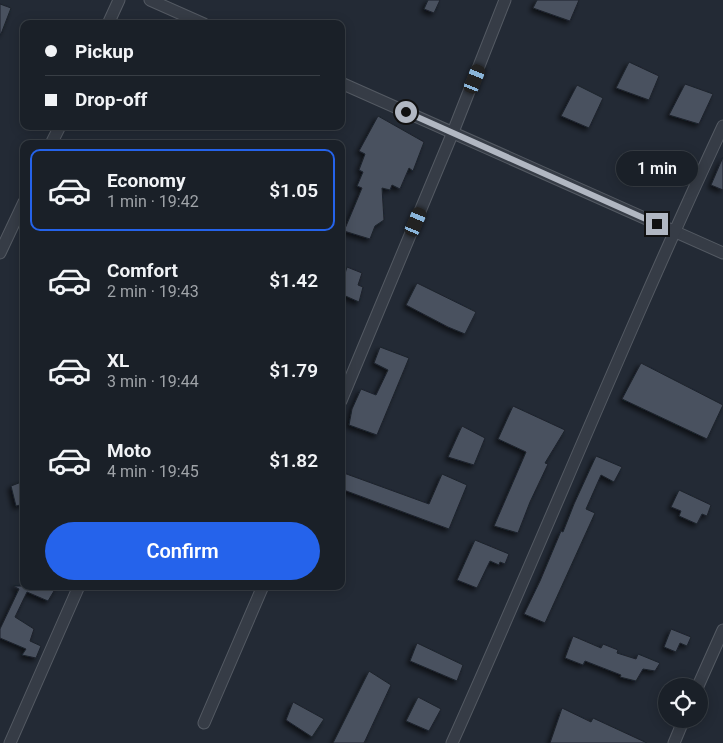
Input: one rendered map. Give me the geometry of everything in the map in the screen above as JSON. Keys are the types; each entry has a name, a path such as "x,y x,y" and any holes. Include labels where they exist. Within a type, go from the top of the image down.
{"street":[{"path":"110,20 119,0"},
{"path":"150,0 195,20"},
{"path":"345,391 453,132 505,0"},
{"path":"345,85 723,253"},
{"path":"452,743 674,231 723,126"},
{"path":"0,253 20,210"},
{"path":"10,743 77,590"},
{"path":"204,722 261,590"},
{"path":"702,678 723,630"},
{"path":"674,743 680,728"}],"building":[{"path":"428,0 440,0 434,13 424,9"},
{"path":"537,0 579,0 570,21 533,8"},
{"path":"0,4 11,8 1,34 0,34"},
{"path":"629,62 659,76 649,100 616,88"},
{"path":"685,84 713,94 699,124 669,115"},
{"path":"577,85 603,98 589,128 561,116"},
{"path":"378,116 424,142 413,171 409,168 400,189 392,185 390,190 382,188 384,220 375,226 370,239 345,231 362,188 357,186 363,172 359,170 365,154 359,151"},
{"path":"723,157 723,190 711,185"},
{"path":"347,267 362,273 358,285 363,287 359,302 345,296 345,274"},
{"path":"417,283 476,312 465,334 406,305"},
{"path":"380,347 409,358 377,435 349,425 352,409 361,389 376,395 388,370 374,363"},
{"path":"641,363 723,405 707,439 622,399"},
{"path":"513,406 565,430 545,463 548,464 518,533 494,526 526,452 498,439"},
{"path":"462,426 485,438 474,465 448,457"},
{"path":"596,456 622,467 614,482 601,475 586,509 595,513 545,623 524,614"},
{"path":"345,473 429,504 442,474 467,485 449,529 345,490"},
{"path":"20,483 20,505 16,506 11,486"},
{"path":"679,490 711,505 707,516 702,514 697,524 679,516 681,511 671,507"},
{"path":"475,540 509,554 505,564 500,562 499,565 490,561 477,588 457,580"},
{"path":"13,586 20,586 20,590 55,590 48,601 27,592 15,617 34,629 30,641 41,646 36,658 22,655 26,649 0,638 0,629 19,589"},
{"path":"671,629 691,637 687,646 680,643 676,652 664,647"},
{"path":"573,636 601,648 603,644 618,650 617,653 636,659 638,654 660,663 655,671 643,669 636,681 620,677 621,675 585,661 583,665 565,658"},
{"path":"417,643 463,665 457,681 410,661"},
{"path":"369,671 391,685 364,743 333,743"},
{"path":"418,697 441,709 429,731 406,721"},
{"path":"293,702 324,719 312,737 286,720"},
{"path":"562,708 591,722 593,718 647,743 550,743"}],"route":[{"path":"406,112 657,224"}]}
